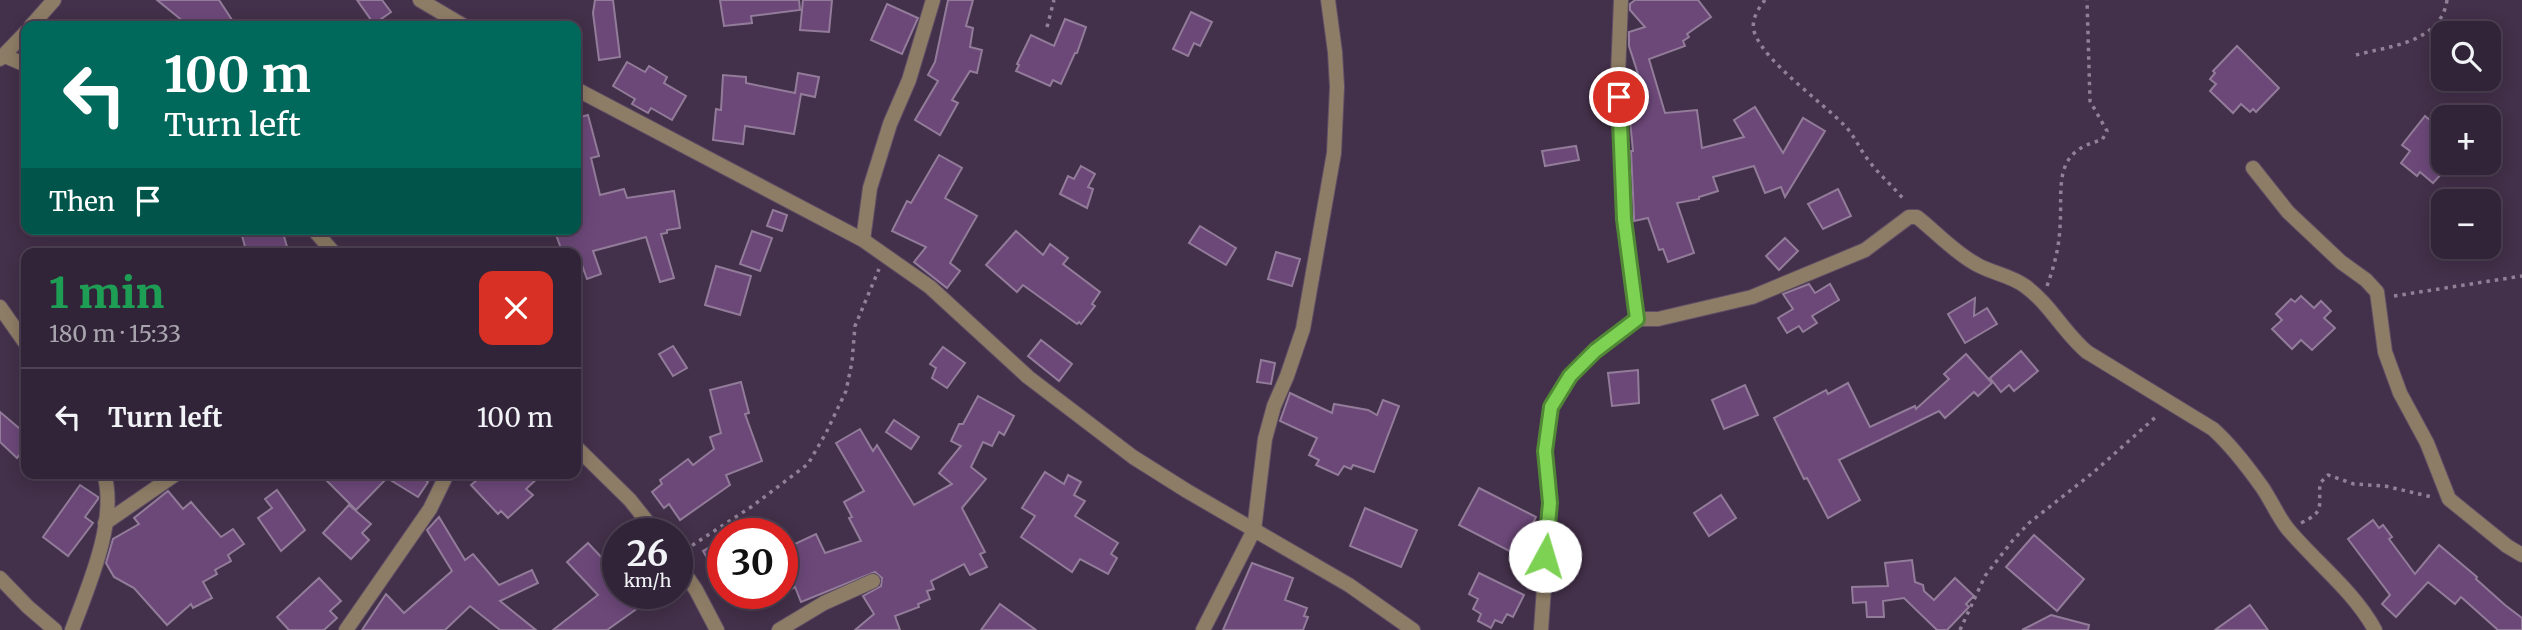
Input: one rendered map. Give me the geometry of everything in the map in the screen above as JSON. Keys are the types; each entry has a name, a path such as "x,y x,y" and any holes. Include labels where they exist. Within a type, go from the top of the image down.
{"street":[{"path":"35,21 54,0"},
{"path":"420,0 456,21"},
{"path":"863,240 870,188 890,124 909,80 933,0"},
{"path":"1203,630 1254,530 1265,439 1303,329 1334,153 1337,87 1328,0"},
{"path":"1620,0 1618,75 1624,206 1629,268 1637,319"},
{"path":"21,37 3,57 21,63"},
{"path":"581,92 885,254 930,287 1028,377 1088,425 1186,491 1349,585 1413,630"},
{"path":"2253,168 2288,212 2341,262 2366,279 2377,292 2385,352 2400,393 2427,443 2449,499 2522,555"},
{"path":"1541,630 1550,503 1545,451 1551,407 1570,376 1595,351 1637,319 1658,318 1752,298 1865,250 1909,216 1917,217 1977,265 2024,285 2058,318 2071,339 2087,352 2213,429 2262,488 2285,525 2354,598 2375,630"},
{"path":"0,307 21,337"},
{"path":"581,452 630,500 644,518"},
{"path":"72,630 96,560 105,523 106,479"},
{"path":"105,523 169,479"},
{"path":"346,630 430,509 445,479"},
{"path":"0,578 55,630"},
{"path":"779,630 824,603 873,581"},
{"path":"693,586 717,630"}],"path":[{"path":"1047,27 1054,0"},
{"path":"1765,0 1753,21 1758,40 1778,65 1849,130 1866,157 1917,217"},
{"path":"2041,301 2056,264 2060,226 2059,188 2064,166 2082,144 2102,140 2107,131 2090,102 2087,0"},
{"path":"2356,55 2412,41 2425,35 2446,10 2447,0"},
{"path":"693,545 751,507 808,464 846,391 855,326 885,254"},
{"path":"2379,298 2522,276"},
{"path":"1961,630 1985,576 2013,540 2029,523 2095,471 2170,404"},
{"path":"2285,525 2301,523 2318,514 2320,483 2328,475 2354,484 2385,486 2423,497 2449,499"}],"building":[{"path":"157,0 219,0 233,21 183,21"},
{"path":"357,0 382,0 391,12 378,21 372,21"},
{"path":"595,0 613,0 620,57 599,60 593,13"},
{"path":"720,0 799,0 800,10 751,16 752,23 724,26"},
{"path":"803,0 832,0 829,32 800,30"},
{"path":"948,0 973,0 966,26 973,28 970,47 982,50 977,73 970,71 952,100 958,103 940,135 915,120 938,81 928,75 935,62"},
{"path":"1635,0 1698,0 1711,17 1687,34 1689,37 1683,41 1685,46 1649,59 1665,113 1697,110 1702,148 1744,137 1734,120 1755,107 1783,153 1803,118 1825,131 1785,197 1781,187 1765,193 1754,166 1713,177 1718,191 1699,199 1677,203 1694,253 1668,262 1663,249 1659,250 1648,218 1634,221 1630,120 1631,113 1638,112 1628,78 1638,74 1629,46 1629,32 1645,27 1630,10 1630,4"},
{"path":"887,4 918,18 902,54 871,40"},
{"path":"1191,12 1212,22 1200,46 1194,43 1188,56 1173,49"},
{"path":"1065,19 1086,27 1077,53 1061,84 1053,80 1050,86 1016,71 1031,35 1054,46"},
{"path":"2237,46 2279,88 2256,112 2253,109 2250,112 2241,104 2233,113 2210,91 2216,84 2210,79 2215,73 2213,71"},
{"path":"627,62 645,72 649,66 667,77 664,83 686,96 672,120 651,108 648,113 632,104 635,99 613,86"},
{"path":"798,73 819,77 815,97 801,94 794,134 745,126 743,144 713,140 716,109 721,110 723,75 746,77 746,83 795,93"},
{"path":"588,115 599,156 591,158 600,195 624,189 627,198 674,191 680,228 661,234 674,278 660,282 646,237 593,251 601,274 587,279 581,262 581,248 561,248 556,235 581,235 581,117"},
{"path":"2425,116 2431,121 2431,175 2440,175 2433,183 2420,172 2417,176 2401,163 2410,151 2402,145"},
{"path":"1576,146 1579,160 1545,166 1542,151"},
{"path":"939,155 962,168 945,198 977,216 950,263 960,271 947,288 914,262 926,247 892,231 907,201 911,203"},
{"path":"1081,166 1095,174 1088,187 1093,189 1087,208 1060,194 1068,176 1074,179"},
{"path":"1838,189 1851,216 1823,229 1808,204"},
{"path":"773,210 787,215 782,231 767,226"},
{"path":"1200,226 1236,248 1226,265 1189,243"},
{"path":"752,231 772,238 760,271 740,264"},
{"path":"1016,231 1043,255 1050,244 1068,258 1063,264 1100,292 1092,304 1095,306 1081,324 1077,324 1023,285 1017,292 986,265"},
{"path":"242,235 284,235 287,248 245,248"},
{"path":"1785,238 1798,251 1779,270 1766,256"},
{"path":"1276,252 1300,259 1292,286 1268,279"},
{"path":"716,266 751,276 740,315 705,305"},
{"path":"1809,284 1815,293 1830,284 1839,300 1812,316 1817,323 1803,332 1799,326 1787,333 1778,318 1793,309 1783,294"},
{"path":"2301,296 2314,308 2321,301 2331,311 2324,318 2335,328 2312,350 2301,340 2292,349 2272,329 2282,320 2276,314 2291,299 2295,302"},
{"path":"1975,298 1974,316 1987,308 1997,324 1965,343 1948,314"},
{"path":"1041,340 1072,364 1059,381 1028,356"},
{"path":"673,346 687,368 673,376 659,354"},
{"path":"943,347 965,363 947,388 932,378 936,368 930,364"},
{"path":"2021,351 2038,371 2014,391 2009,385 2001,392 1990,378"},
{"path":"1966,354 1992,383 1978,396 1974,392 1945,418 1939,411 1839,460 1860,500 1828,518 1807,478 1804,479 1774,418 1826,390 1828,394 1848,383 1870,427 1915,406 1916,409 1949,379 1944,374"},
{"path":"1261,360 1275,363 1271,384 1257,382"},
{"path":"1638,370 1639,403 1612,406 1608,373"},
{"path":"741,382 749,413 745,414 762,461 726,475 730,485 683,518 679,518 669,504 664,508 652,492 662,484 660,480 688,459 693,465 714,449 710,437 721,433 710,390"},
{"path":"1745,385 1758,415 1724,429 1712,400"},
{"path":"1290,393 1332,413 1334,404 1368,410 1377,415 1383,400 1399,406 1374,472 1353,465 1351,469 1344,466 1338,475 1316,465 1319,460 1309,455 1317,438 1280,421"},
{"path":"978,396 1014,416 1004,435 999,432 992,446 983,442 971,467 986,479 962,508 985,552 980,554 987,567 970,575 964,564 931,581 934,589 927,591 930,599 918,604 919,607 895,616 900,630 855,630 874,614 863,596 881,586 882,578 875,572 801,602 798,594 798,542 816,534 825,553 861,541 844,502 864,491 836,443 860,429 873,451 877,445 914,505 952,484 939,473 961,446 951,441 959,424 963,424"},
{"path":"0,412 21,430 21,453 17,458 0,442"},
{"path":"894,420 919,437 911,449 886,432"},
{"path":"1045,472 1064,484 1068,475 1081,482 1074,495 1085,501 1075,516 1118,543 1111,554 1117,558 1108,574 1080,559 1072,572 1021,537 1035,516 1022,508"},
{"path":"325,479 386,479 356,510"},
{"path":"389,479 424,479 428,482 418,497"},
{"path":"478,479 537,479 526,489 533,495 508,518 501,511 498,514 471,485"},
{"path":"80,485 98,499 85,517 93,523 68,556 43,537"},
{"path":"1479,488 1536,517 1517,555 1459,525"},
{"path":"277,490 305,530 281,551 258,518 272,508 265,499"},
{"path":"168,491 183,509 191,502 221,537 233,529 244,544 228,555 231,561 215,570 217,574 203,582 212,598 193,608 191,604 167,625 134,588 114,577 106,563 113,539 139,524 134,518"},
{"path":"1721,495 1736,518 1709,536 1694,513"},
{"path":"349,505 371,524 362,533 369,540 351,559 323,533"},
{"path":"1365,508 1417,530 1401,567 1350,546"},
{"path":"439,517 465,560 473,554 499,585 532,570 538,583 500,601 536,630 500,630 470,606 445,630 362,630 386,594 404,613 452,571 427,530"},
{"path":"2373,520 2379,528 2383,525 2392,537 2389,539 2415,574 2439,545 2522,618 2522,630 2498,630 2461,597 2455,604 2428,582 2396,617 2382,604 2390,595 2348,539"},
{"path":"2034,535 2084,579 2057,611 2006,567"},
{"path":"588,543 602,558 602,609 637,609 607,630 553,630 598,595 567,562"},
{"path":"1912,560 1915,582 1923,585 1924,591 1934,600 1955,578 1974,596 1966,604 1969,607 1947,630 1937,630 1904,598 1883,601 1884,617 1867,617 1866,602 1853,603 1852,587 1888,586 1885,563"},
{"path":"1252,563 1293,578 1285,600 1307,608 1304,616 1308,617 1303,630 1223,630"},
{"path":"1479,573 1524,595 1513,617 1507,614 1502,623 1495,620 1491,628 1478,621 1481,614 1473,609 1478,599 1469,594"},
{"path":"319,578 341,601 330,611 337,618 324,630 289,630 277,617"},
{"path":"1000,604 1036,630 981,630"},
{"path":"2250,605 2268,630 2215,630"},
{"path":"2051,615 2089,625 2088,630 2022,630"}],"route":[{"path":"1545,556 1550,503 1545,451 1551,407 1570,376 1595,351 1637,319 1624,219 1619,97"}]}
